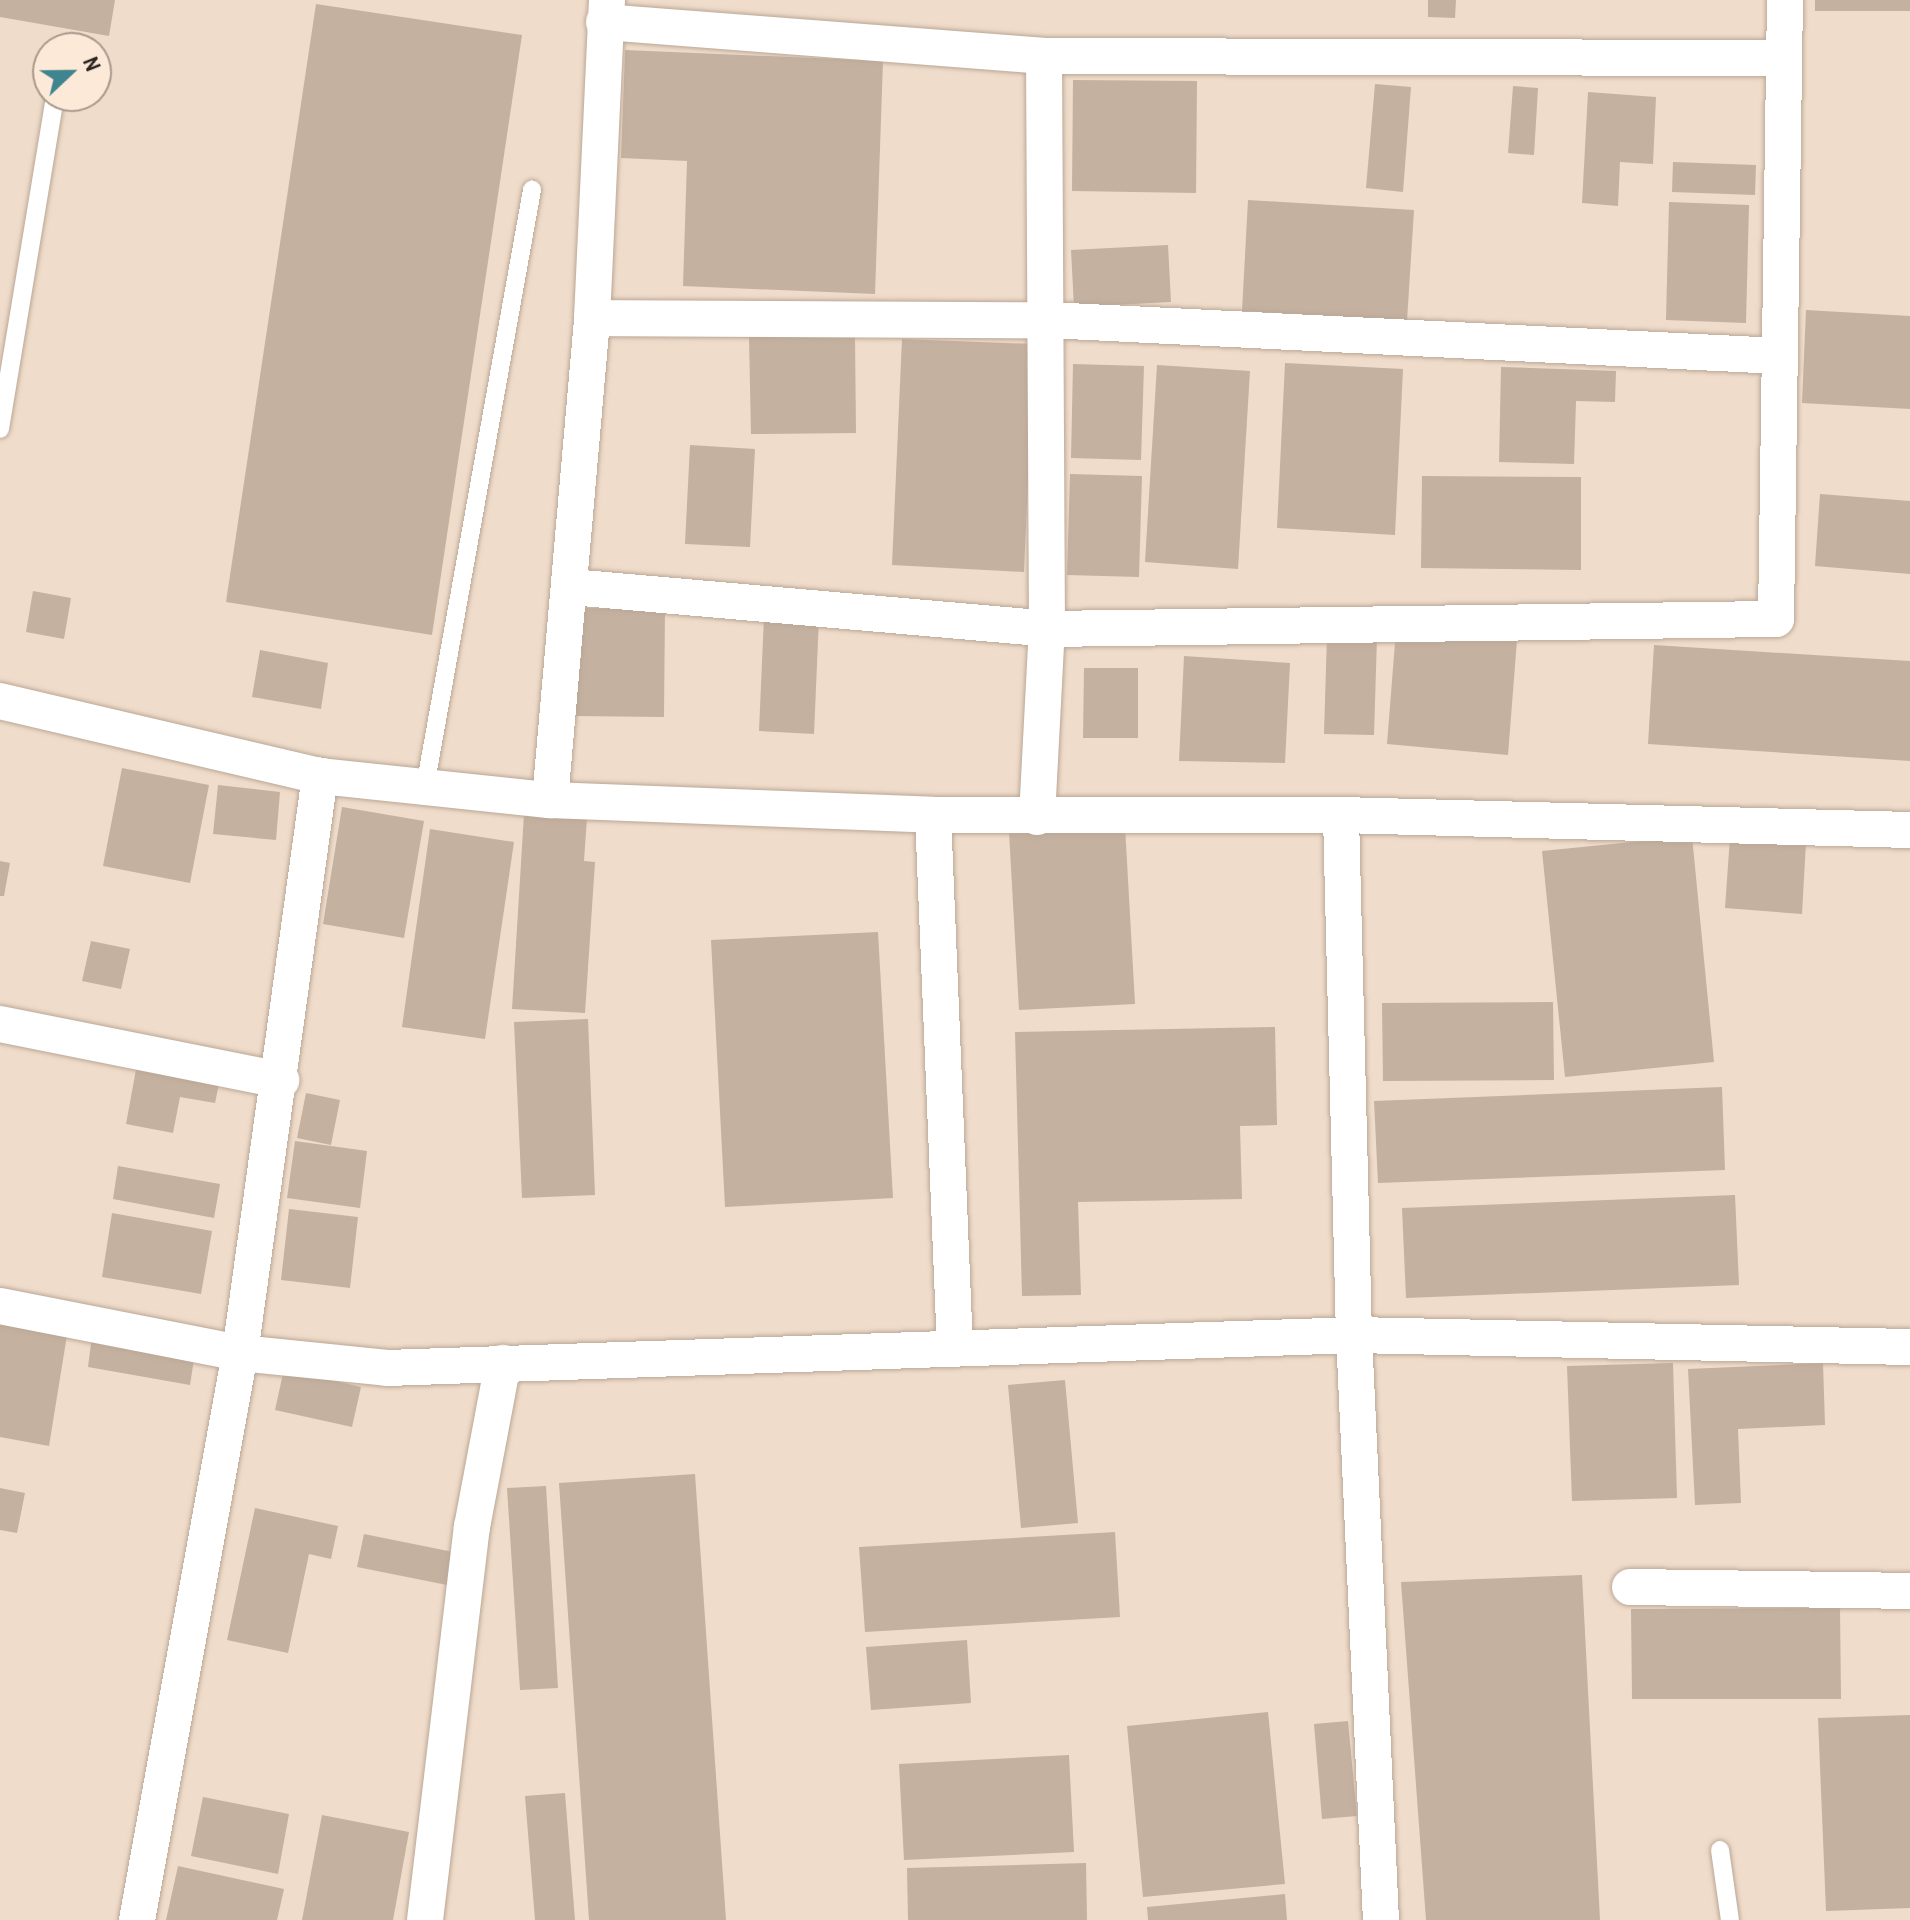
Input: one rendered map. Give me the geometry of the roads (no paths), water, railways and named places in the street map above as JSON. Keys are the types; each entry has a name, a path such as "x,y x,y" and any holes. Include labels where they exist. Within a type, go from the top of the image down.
{"street":[{"path":"571,587 1047,629 1776,619 1785,0"},
{"path":"550,800 571,587 592,318 606,11 1044,56 1783,58"},
{"path":"1037,817 1047,629 1048,320 1044,56"},
{"path":"592,318 1048,320 1779,356"},
{"path":"0,701 320,776 550,800 933,815 1341,815 1910,830"},
{"path":"137,1920 240,1353 281,1080 320,776"},
{"path":"933,815 955,1349"},
{"path":"1341,815 1354,1335 1381,1920"},
{"path":"0,1024 281,1080"},
{"path":"0,1306 240,1353 387,1368 1354,1335 1910,1347"},
{"path":"425,1920 472,1527 503,1363"},
{"path":"1630,1587 1910,1591"}],"lane":[{"path":"0,429 52,112"},
{"path":"425,787 532,190"},
{"path":"1720,1850 1730,1920"}]}
